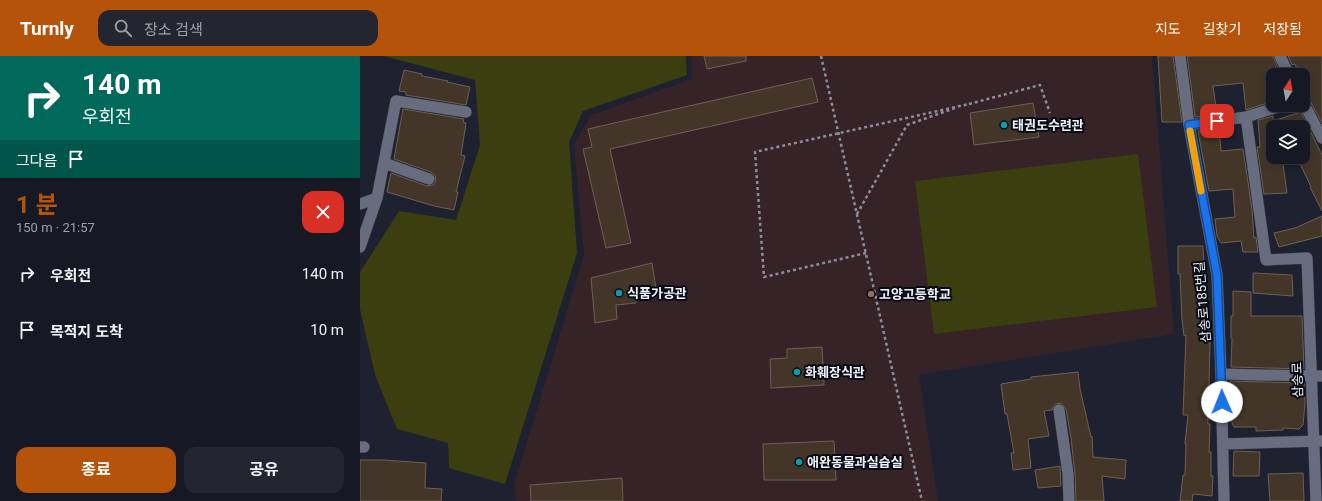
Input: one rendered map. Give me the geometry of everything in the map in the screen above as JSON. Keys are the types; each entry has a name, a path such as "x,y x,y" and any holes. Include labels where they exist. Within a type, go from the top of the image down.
{"street":[{"name":"삼송로185번길","path":"1180,56 1189,125 1217,275 1224,501"},
{"path":"1280,56 1286,68"},
{"path":"360,247 377,198 396,101 466,112"},
{"path":"1189,125 1246,117 1266,111"},
{"path":"1308,112 1322,138"},
{"name":"삼송로","path":"1246,117 1266,260 1307,258 1317,376 1318,442 1316,501"},
{"path":"384,164 429,179"},
{"path":"360,204 377,198"},
{"path":"1221,374 1317,376"},
{"path":"1059,410 1068,474 1069,501"},
{"path":"1223,444 1318,442"}],"path":[{"path":"821,56 922,501"},
{"path":"866,253 764,276 755,152 969,104 1040,85 1050,113"},
{"path":"857,214 907,125 969,104"}],"shaded area":[{"name":"고양고등학교","path":"692,56 1152,56 1174,334 919,375 938,501 516,501 514,485 584,255 574,144 591,115 692,79"}],"green space":[{"path":"383,56 686,56 687,75 583,111 569,142 577,253 505,484 449,468 448,443 397,429 375,375 360,309 360,272 399,211 456,220 480,145 475,80"},
{"path":"1138,154 1157,307 934,334 915,181"}],"building":[{"path":"704,56 746,56 746,61 707,69"},
{"path":"1158,56 1173,56 1182,122 1162,122"},
{"path":"1187,56 1273,56 1278,68 1266,68 1266,103 1246,110 1243,83 1213,86 1217,114 1195,117"},
{"path":"1288,56 1322,56 1322,123 1310,101 1310,68 1297,68 1295,64 1292,65"},
{"path":"404,70 422,74 422,76 470,87 466,105 406,95 406,92 399,91"},
{"path":"812,78 818,102 610,149 631,243 606,248 583,149 592,147 588,129"},
{"name":"태권도수련관","path":"1033,103 1039,137 974,145 970,113"},
{"path":"403,109 464,119 463,122 466,123 461,155 465,156 456,192 458,192 454,210 434,206 387,192 391,173 427,186 433,185 436,181 435,175 431,172 394,159"},
{"path":"1301,112 1305,120 1276,120"},
{"path":"1273,116 1273,120 1266,120 1266,164 1283,164 1287,193 1264,194 1257,147 1260,147 1258,120"},
{"path":"1219,128 1221,151 1243,149 1252,209 1254,238 1256,237 1258,252 1243,252 1241,241 1221,243 1217,236 1215,219 1235,217 1233,189 1209,191 1198,131"},
{"path":"1310,130 1322,155 1322,211 1300,164 1310,164"},
{"path":"1322,216 1322,236 1279,247 1274,233 1295,228"},
{"path":"1178,246 1203,246 1204,272 1200,272 1201,315 1208,316 1210,341 1209,387 1207,387 1208,424 1210,424 1209,452 1211,452 1211,476 1213,476 1212,496 1193,494 1192,501 1180,501 1183,475 1185,475 1185,444 1188,415 1183,415 1186,335 1184,336 1182,320 1180,274 1178,274"},
{"name":"식품가공관","path":"652,263 656,289 635,296 636,303 616,305 617,319 595,323 591,278"},
{"path":"1253,273 1292,275 1293,296 1253,293"},
{"path":"1233,291 1251,292 1251,316 1302,316 1304,369 1231,367 1231,316 1233,316"},
{"name":"화훼장식관","path":"822,347 824,385 771,388 770,359 787,358 787,349"},
{"path":"1078,372 1080,389 1091,437 1092,436 1093,457 1126,460 1125,479 1102,476 1104,501 1076,501 1071,438 1066,409 1061,403 1055,404 1052,410 1044,411 1049,436 1028,439 1031,468 1013,470 1011,453 1014,453 1007,414 1005,414 1001,384 1031,379 1031,377"},
{"path":"1230,381 1304,383 1305,404 1303,425 1299,429 1283,428 1283,430 1256,431 1256,427 1234,427 1232,423"},
{"name":"애완동물과실습실","path":"834,441 836,480 764,480 763,444"},
{"path":"1234,451 1260,452 1259,476 1233,476"},
{"path":"360,460 426,463 425,488 442,489 441,501 360,501"},
{"path":"1060,466 1061,486 1038,488 1035,470"},
{"path":"1303,473 1304,501 1270,501 1268,474"},
{"path":"622,478 623,501 531,501 530,485"}],"slow traffic":[{"path":"1190,131 1201,191"}],"place":[{"name":"태권도수련관","path":"1004,125"},
{"name":"식품가공관","path":"619,293"},
{"name":"고양고등학교","path":"871,294"},
{"name":"화훼장식관","path":"797,372"},
{"name":"애완동물과실습실","path":"799,462"}],"route":[{"path":"1217,121 1189,125 1217,275 1222,402"}]}
